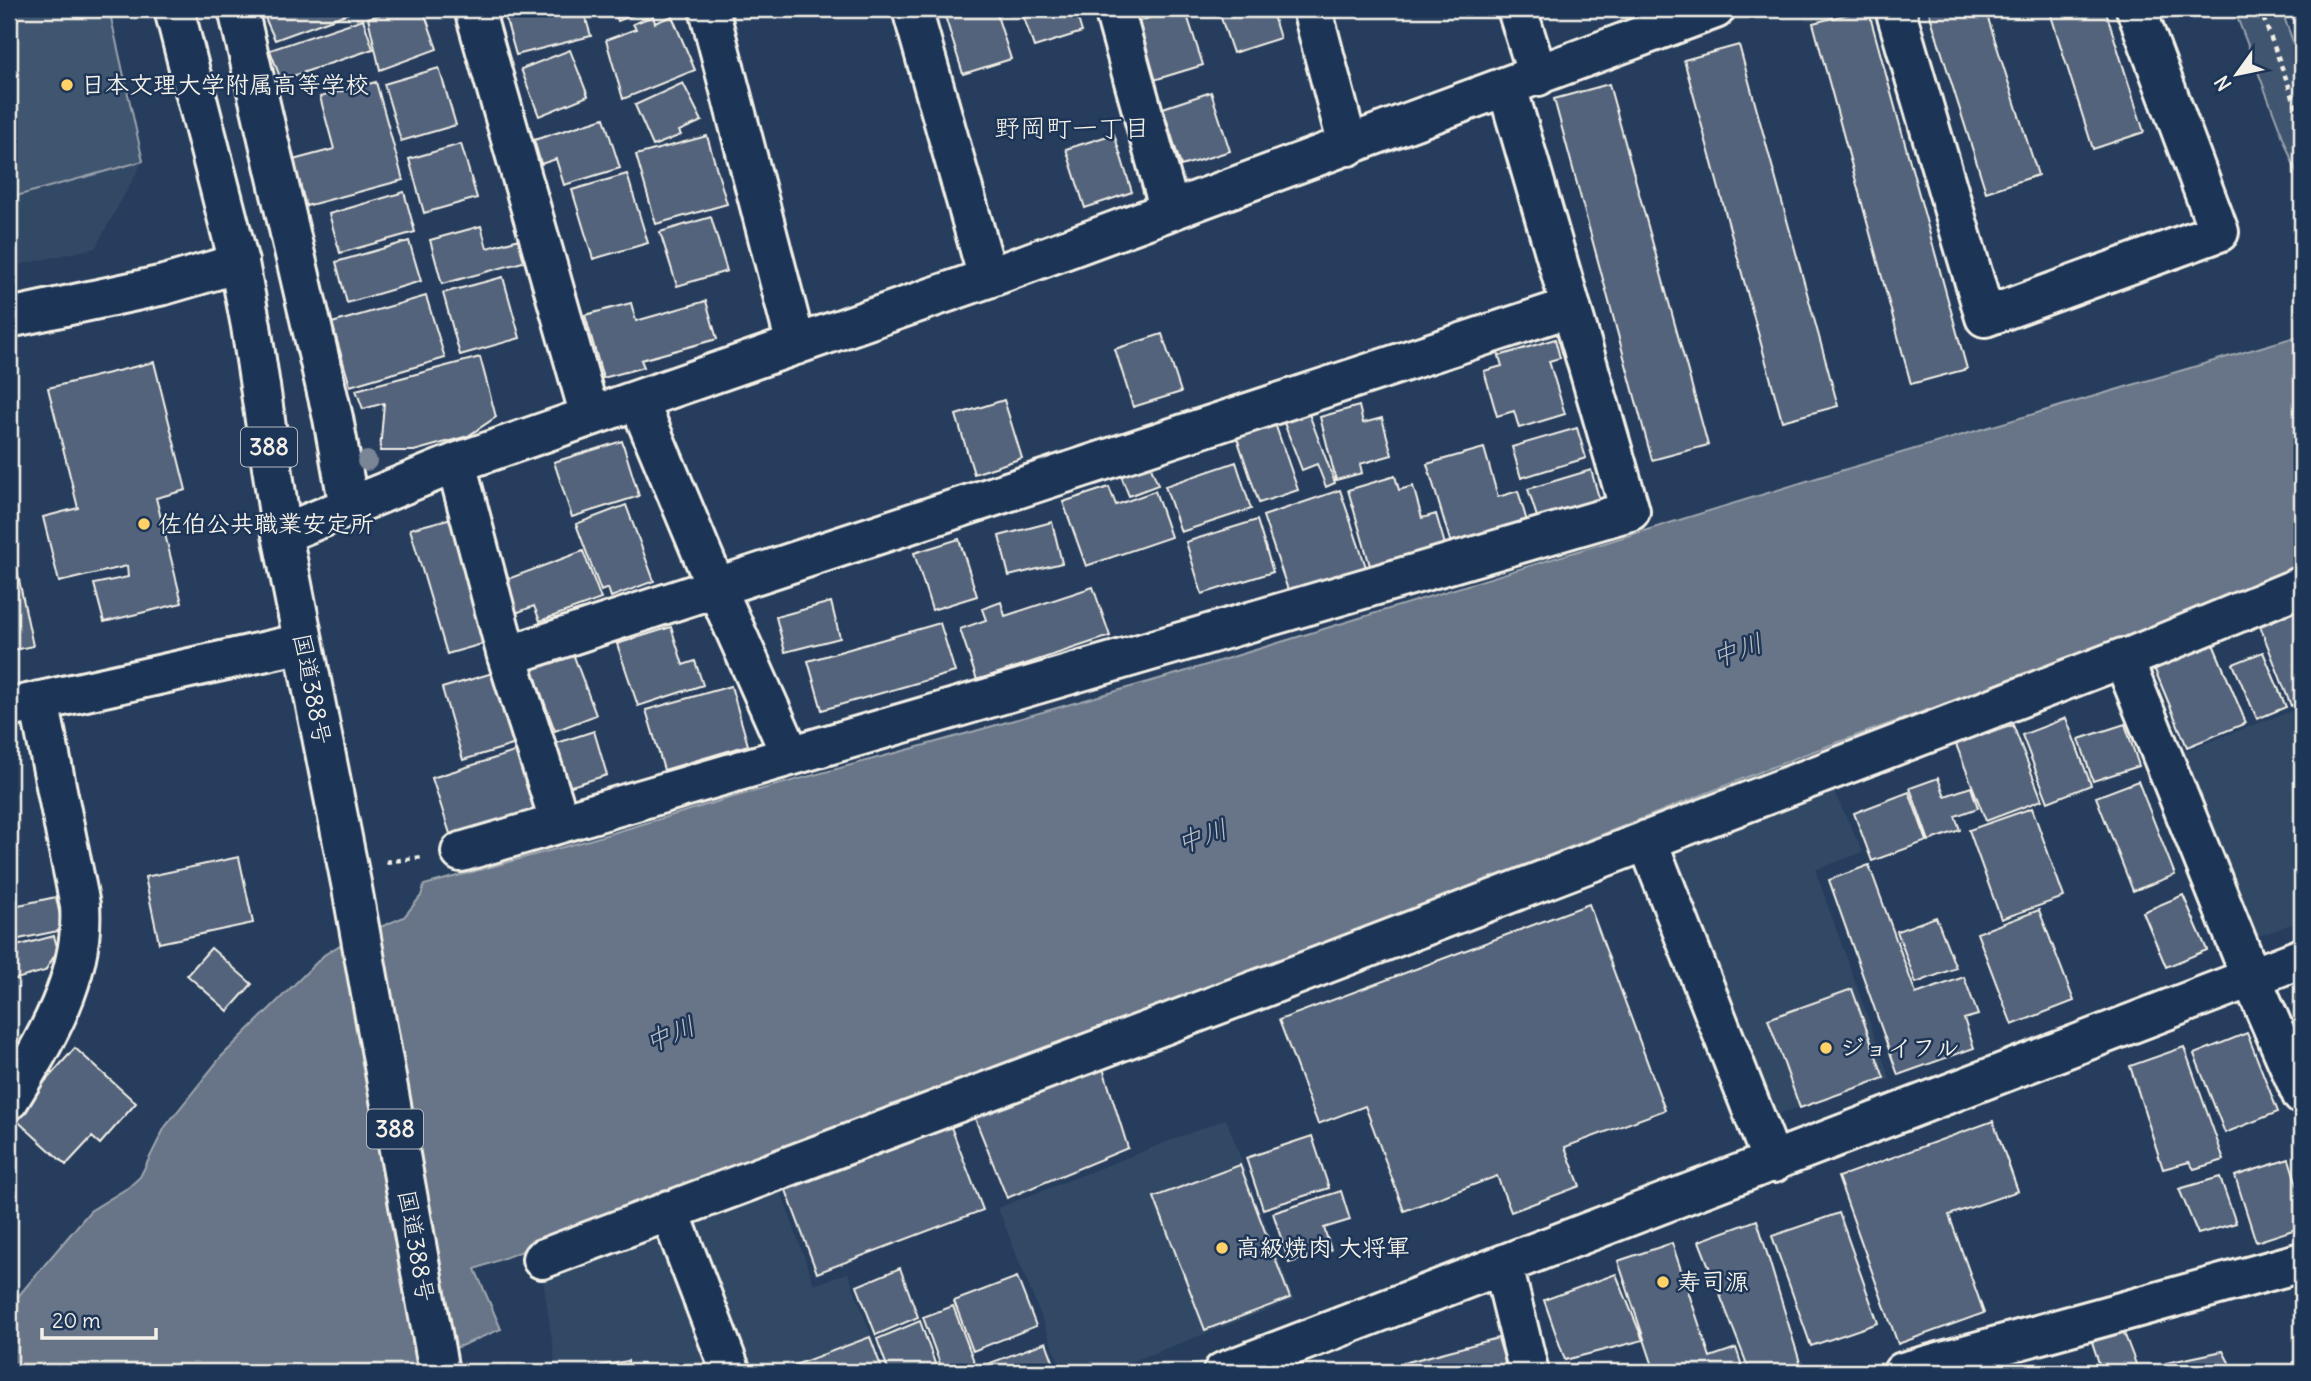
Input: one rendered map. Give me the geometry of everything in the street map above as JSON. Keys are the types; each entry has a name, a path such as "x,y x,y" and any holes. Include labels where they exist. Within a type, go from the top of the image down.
{"main road":[{"name":"国道388号","path":"174,9 239,264 282,534 352,888 438,1371"},
{"path":"238,9 333,418 349,507"},
{"path":"474,9 590,416"},
{"path":"709,9 796,345"},
{"path":"912,9 988,278"},
{"path":"1114,9 1170,211"},
{"path":"1312,9 1348,146"},
{"path":"461,852 1630,511 1571,307 1522,81 1517,9"},
{"path":"282,534 456,463 988,278 1715,9"},
{"path":"1895,9 1985,317 2220,232 2137,9"},
{"path":"9,317 164,285 239,264"},
{"path":"507,656 1571,307"},
{"path":"638,400 716,587 791,756"},
{"path":"456,463 507,656 560,823"},
{"path":"542,1259 2123,660 2302,586"},
{"path":"9,1100 45,1041 63,999 79,950 82,927 80,905 24,705 303,643"},
{"path":"2123,660 2251,977 2302,1095"},
{"path":"1647,840 1773,1163"},
{"path":"1223,1372 2302,958"},
{"path":"669,1210 731,1372"},
{"path":"1903,1372 2302,1262"},
{"path":"1503,1266 1529,1372"}],"path":[{"path":"2260,9 2302,121"}],"shaded area":[{"name":"日本文理大学附属高等学校","path":"9,9 109,9 143,161 95,248 9,267"},
{"name":"日本文理大学附属高等学校","path":"9,9 109,9 143,161 9,198"},
{"path":"2234,9 2281,9 2302,66 2302,187"},
{"path":"2302,707 2302,920 2249,940 2171,756"},
{"path":"1832,788 1863,852 1815,870 1890,1079 1762,1119 1666,867 1676,839"},
{"path":"1226,1119 1294,1300 1104,1372 1063,1372 998,1208"},
{"path":"779,1186 814,1285 848,1273 885,1372 535,1372 556,1367 542,1272"}],"water":[{"name":"中川","path":"2302,335 2302,570 2068,659 1803,755 1292,960 475,1269 501,1329 399,1372 9,1372 9,1307 90,1211 140,1177 165,1127 221,1057 324,955 345,942 404,917 421,896 424,885 1180,673 1823,476"}],"building":[{"path":"261,9 360,9 275,40"},
{"path":"403,9 423,9 437,49 380,70 368,18"},
{"path":"503,9 583,9 591,36 516,55"},
{"path":"614,9 649,9 618,21"},
{"path":"968,9 995,9 1011,59 963,74 945,16"},
{"path":"1021,9 1075,9 1082,32 1034,47"},
{"path":"1185,9 1203,65 1154,80 1136,22"},
{"path":"1218,9 1271,9 1280,38 1233,53"},
{"path":"1868,9 1967,369 1911,384 1813,23"},
{"path":"1928,9 1985,9 2038,175 1986,192"},
{"path":"2049,9 2105,9 2144,132 2093,149"},
{"path":"653,16 655,23 672,16 695,70 623,99 606,40 636,29 633,24"},
{"path":"363,19 373,49 281,80 270,50"},
{"path":"1739,45 1838,406 1782,421 1684,60"},
{"path":"570,50 588,96 539,116 521,69"},
{"path":"439,68 456,125 401,141 384,84"},
{"path":"376,82 403,180 306,206 293,160 334,149 320,97"},
{"path":"683,83 702,121 679,131 681,135 653,146 635,105"},
{"path":"1609,84 1708,445 1652,460 1554,99"},
{"path":"1211,92 1230,151 1181,166 1163,108"},
{"path":"604,118 620,168 564,185 556,159 541,164 534,140"},
{"path":"1114,134 1132,192 1085,208 1066,149"},
{"path":"707,136 727,204 656,224 636,155"},
{"path":"461,144 477,198 424,213 409,159"},
{"path":"627,174 648,243 593,259 572,190"},
{"path":"404,192 415,232 340,253 329,214"},
{"path":"711,217 727,271 677,286 660,232"},
{"path":"481,226 487,248 523,238 530,260 442,284 430,240"},
{"path":"409,241 421,281 347,303 336,262"},
{"path":"503,277 520,338 460,355 443,293"},
{"path":"426,296 445,358 350,386 332,323"},
{"path":"706,301 717,339 641,360 644,367 603,378 585,315 631,303 636,321"},
{"path":"1162,334 1181,392 1133,407 1115,349"},
{"path":"1555,339 1560,358 1549,361 1565,414 1519,428 1514,411 1497,416 1484,371 1502,366 1499,356"},
{"path":"480,357 496,417 468,436 414,451 380,451 384,403 363,409 356,390"},
{"path":"154,362 186,490 156,498 182,603 104,622 94,584 128,577 127,566 59,582 43,517 78,508 48,388"},
{"path":"1004,400 1022,458 974,474 956,415"},
{"path":"1306,406 1335,483 1326,487 1317,464 1302,470 1281,415"},
{"path":"1359,406 1363,423 1382,418 1392,455 1360,464 1362,473 1336,480 1320,417"},
{"path":"1271,412 1298,490 1259,503 1233,426"},
{"path":"1577,428 1586,458 1521,478 1512,447"},
{"path":"622,441 639,496 572,517 554,462"},
{"path":"1484,448 1498,497 1518,491 1528,525 1452,547 1427,464"},
{"path":"1147,457 1158,485 1129,496 1118,468"},
{"path":"1236,462 1251,509 1181,532 1165,486"},
{"path":"1591,470 1600,501 1538,520 1528,489"},
{"path":"1395,476 1399,490 1413,486 1422,518 1436,514 1446,548 1371,569 1348,490"},
{"path":"1109,487 1116,505 1155,491 1171,537 1086,566 1063,502"},
{"path":"1340,490 1366,567 1289,593 1263,516"},
{"path":"626,505 654,581 611,597 608,588 601,591 576,524"},
{"path":"452,518 489,642 447,654 410,529"},
{"path":"1257,520 1273,572 1202,594 1186,542"},
{"path":"1052,522 1062,563 1009,576 999,536"},
{"path":"959,539 977,596 932,610 914,553"},
{"path":"583,551 601,599 540,621 534,606 516,613 505,580"},
{"path":"17,570 33,646 9,651 9,572"},
{"path":"1093,587 1110,636 977,680 960,629 986,620 982,609 1001,602 1005,616"},
{"path":"831,602 840,638 785,652 776,617"},
{"path":"2302,609 2302,701 2291,706 2260,626"},
{"path":"940,623 955,672 822,710 808,661"},
{"path":"671,627 683,665 695,661 703,685 638,706 617,644"},
{"path":"2211,639 2246,723 2187,747 2152,663"},
{"path":"572,651 596,715 555,731 531,666"},
{"path":"2263,652 2286,707 2257,719 2233,664"},
{"path":"496,672 516,744 463,760 442,688"},
{"path":"731,686 748,745 664,770 646,710"},
{"path":"2066,718 2091,785 2048,802 2022,735"},
{"path":"1984,722 1988,734 2013,725 2042,800 1986,821 1952,734"},
{"path":"2125,724 2139,766 2093,781 2079,739"},
{"path":"594,731 607,775 568,787 554,744"},
{"path":"524,749 544,815 453,843 432,778"},
{"path":"1938,778 1945,796 1971,787 1978,808 1955,816 1960,830 1929,841 1910,788"},
{"path":"2138,781 2175,875 2133,891 2096,797"},
{"path":"1909,792 1927,841 1872,861 1854,813"},
{"path":"2032,808 2064,897 2001,919 1969,830"},
{"path":"239,857 253,923 159,943 145,877"},
{"path":"1869,865 1916,994 1964,977 1978,1015 1964,1019 1974,1048 1898,1075 1829,880"},
{"path":"2183,895 2207,950 2166,967 2143,912"},
{"path":"56,897 63,930 9,941 9,907"},
{"path":"1589,904 1665,1110 1565,1147 1580,1186 1511,1212 1497,1176 1404,1211 1365,1106 1318,1124 1279,1020"},
{"path":"2039,910 2074,1001 2012,1025 1977,933"},
{"path":"1936,917 1956,968 1916,983 1897,931"},
{"path":"54,936 58,950 45,971 9,981 9,948"},
{"path":"211,948 252,984 228,1011 187,975"},
{"name":"ジョイフル","path":"1852,989 1884,1078 1800,1108 1768,1019"},
{"path":"2247,1033 2278,1112 2225,1133 2194,1054"},
{"path":"2184,1047 2224,1160 2194,1169 2189,1162 2163,1169 2130,1066"},
{"path":"75,1048 136,1103 100,1144 92,1137 66,1165 13,1117"},
{"path":"1102,1065 1128,1148 1007,1198 972,1111"},
{"path":"1993,1121 2018,1191 1949,1215 1984,1313 1898,1344 1838,1177"},
{"path":"951,1127 983,1210 817,1273 786,1190"},
{"path":"1312,1136 1329,1188 1263,1209 1246,1158"},
{"path":"2289,1159 2302,1201 2302,1227 2256,1242 2235,1176"},
{"name":"高級焼肉 大将軍","path":"1240,1165 1290,1298 1205,1330 1154,1197"},
{"path":"2220,1177 2236,1223 2198,1234 2179,1189"},
{"path":"1341,1191 1350,1220 1324,1228 1331,1250 1289,1263 1273,1213"},
{"path":"1839,1213 1878,1323 1811,1346 1772,1236"},
{"path":"1757,1220 1802,1369 1791,1372 1750,1372 1699,1241"},
{"path":"1672,1243 1710,1357 1736,1348 1744,1372 1655,1372 1618,1261"},
{"path":"900,1268 918,1317 876,1335 857,1286"},
{"path":"1616,1274 1643,1340 1565,1360 1544,1300"},
{"path":"1017,1277 1036,1326 973,1351 954,1301"},
{"path":"953,1306 978,1372 943,1372 923,1317"},
{"path":"920,1321 938,1372 889,1372 877,1339"},
{"path":"2123,1330 2139,1372 2102,1372 2092,1342"},
{"path":"870,1337 883,1372 794,1372 792,1366"},
{"path":"1498,1338 1508,1372 1398,1372 1396,1365"},
{"path":"1046,1342 1057,1372 988,1372 985,1365"},
{"path":"2223,1351 2234,1372 2170,1372 2166,1363"},
{"path":"628,1361 630,1372 567,1372"}],"place":[{"name":"日本文理大学附属高等学校","path":"67,85"},
{"name":"佐伯公共職業安定所","path":"144,524"},
{"name":"ジョイフル","path":"1826,1048"},
{"name":"高級焼肉 大将軍","path":"1222,1248"},
{"name":"寿司源","path":"1663,1282"}],"district":[{"name":"野岡町一丁目","path":"1072,128"}]}
